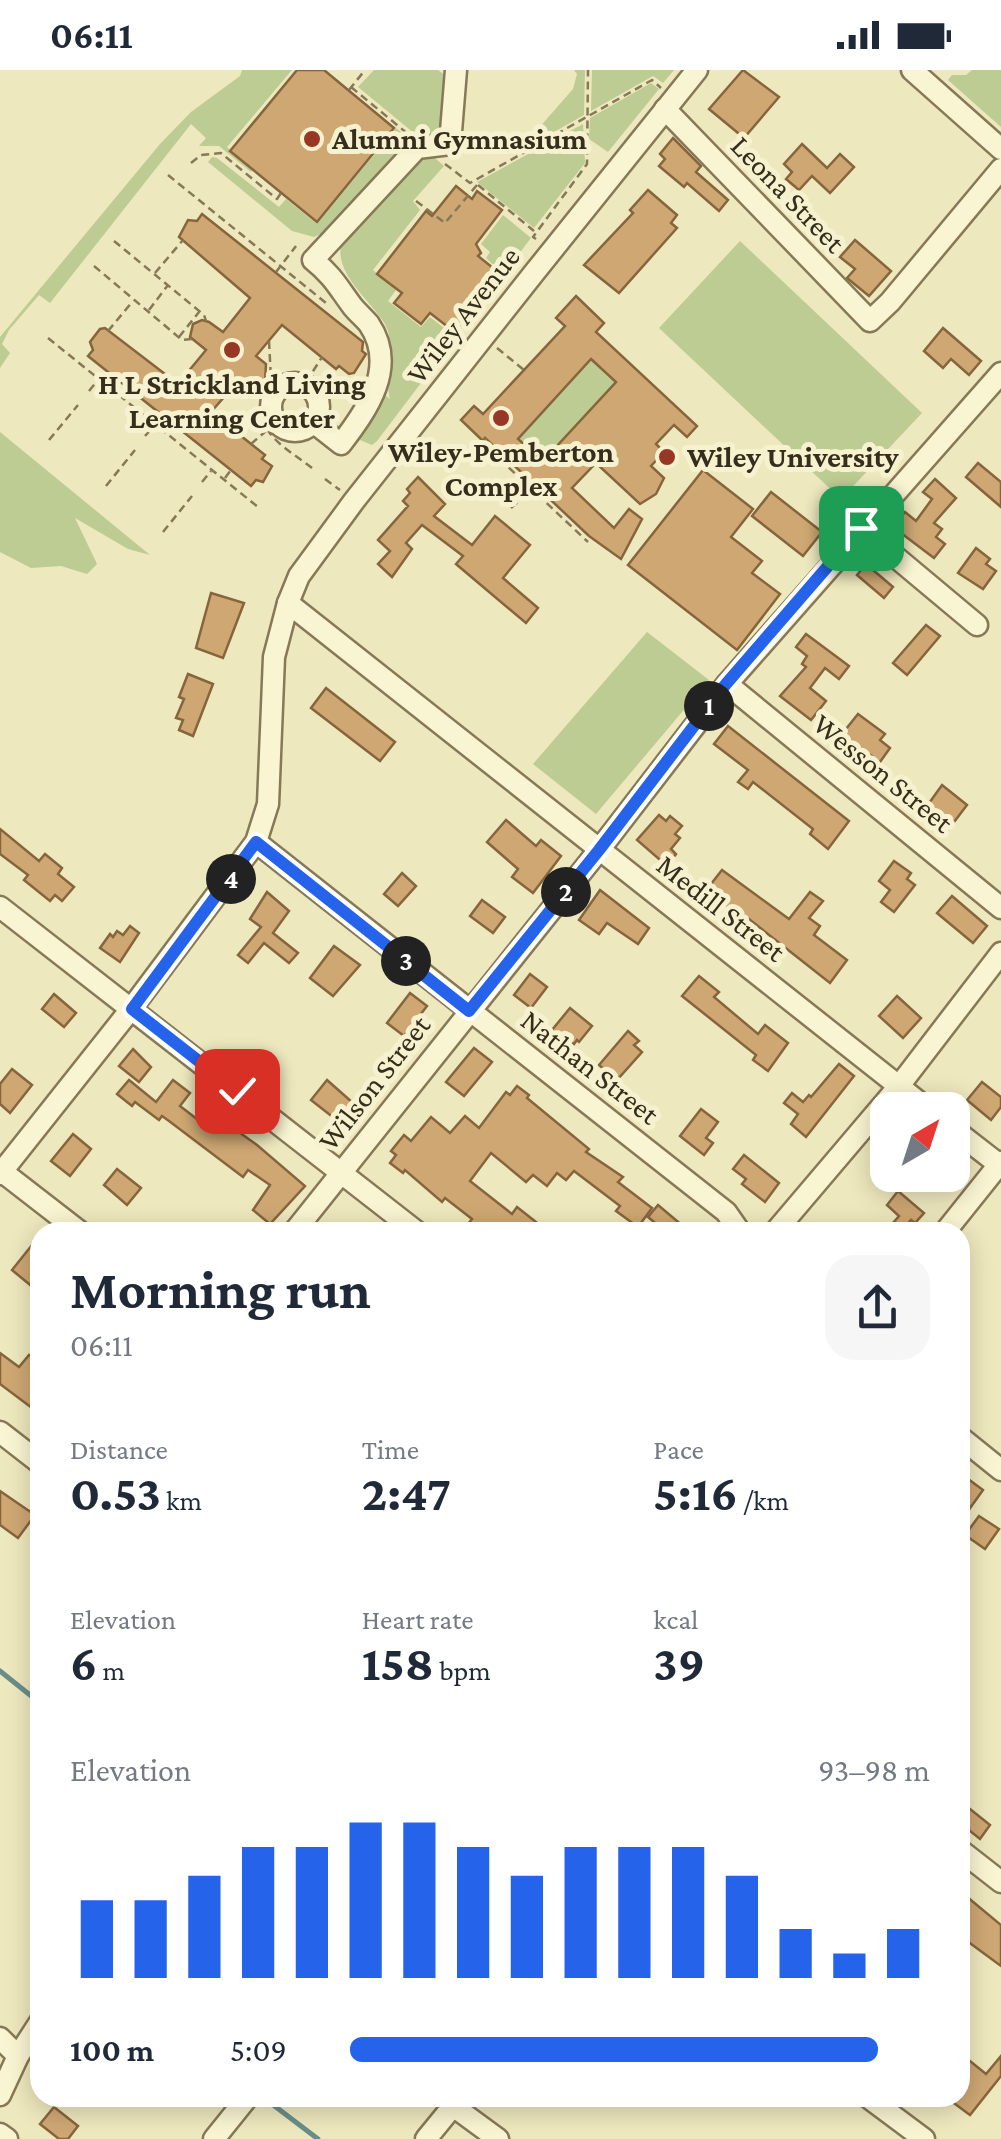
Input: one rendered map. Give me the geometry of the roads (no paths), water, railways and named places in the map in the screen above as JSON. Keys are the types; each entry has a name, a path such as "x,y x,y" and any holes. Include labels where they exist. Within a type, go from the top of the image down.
{"street":[{"path":"313,422 341,444 374,397 379,364 376,341 368,323 336,279 313,260 417,148 450,144 456,70"},
{"name":"Wiley Avenue","path":"256,842 268,804 274,657 299,576 664,99 697,70"},
{"path":"912,70 1001,149"},
{"name":"Leona Street","path":"664,99 870,321 1001,169"},
{"name":"Wilson Street","path":"302,1222 599,850 726,684 1001,373"},
{"path":"861,528 978,625"},
{"name":"Medill Street","path":"288,604 906,1092"},
{"name":"Wesson Street","path":"726,684 1001,908"},
{"path":"67,1222 1,1172 132,1009 256,842"},
{"name":"Nathan Street","path":"256,842 726,1212 733,1222"},
{"path":"0,907 404,1222"},
{"path":"783,1222 899,1086 1001,952"},
{"path":"954,1222 1000,1164 970,1142"},
{"path":"0,1432 30,1454"},
{"path":"970,1445 1001,1470"},
{"path":"970,1857 999,1876"},
{"path":"0,2094 30,2037"},
{"path":"0,2038 18,2056"},
{"path":"214,2139 240,2107"},
{"path":"426,2139 452,2107"},
{"path":"454,2107 498,2139"},
{"path":"880,2107 915,2136"},
{"path":"0,2134 7,2139"}],"waterway":[{"path":"0,1671 30,1695"},
{"path":"276,2107 318,2139"}],"place":[{"name":"Alumni Gymnasium","path":"312,139"},
{"name":"H L Strickland Living Learning Center","path":"232,350"},
{"name":"Wiley-Pemberton Complex","path":"501,418"},
{"name":"Wiley University","path":"667,457"}]}
